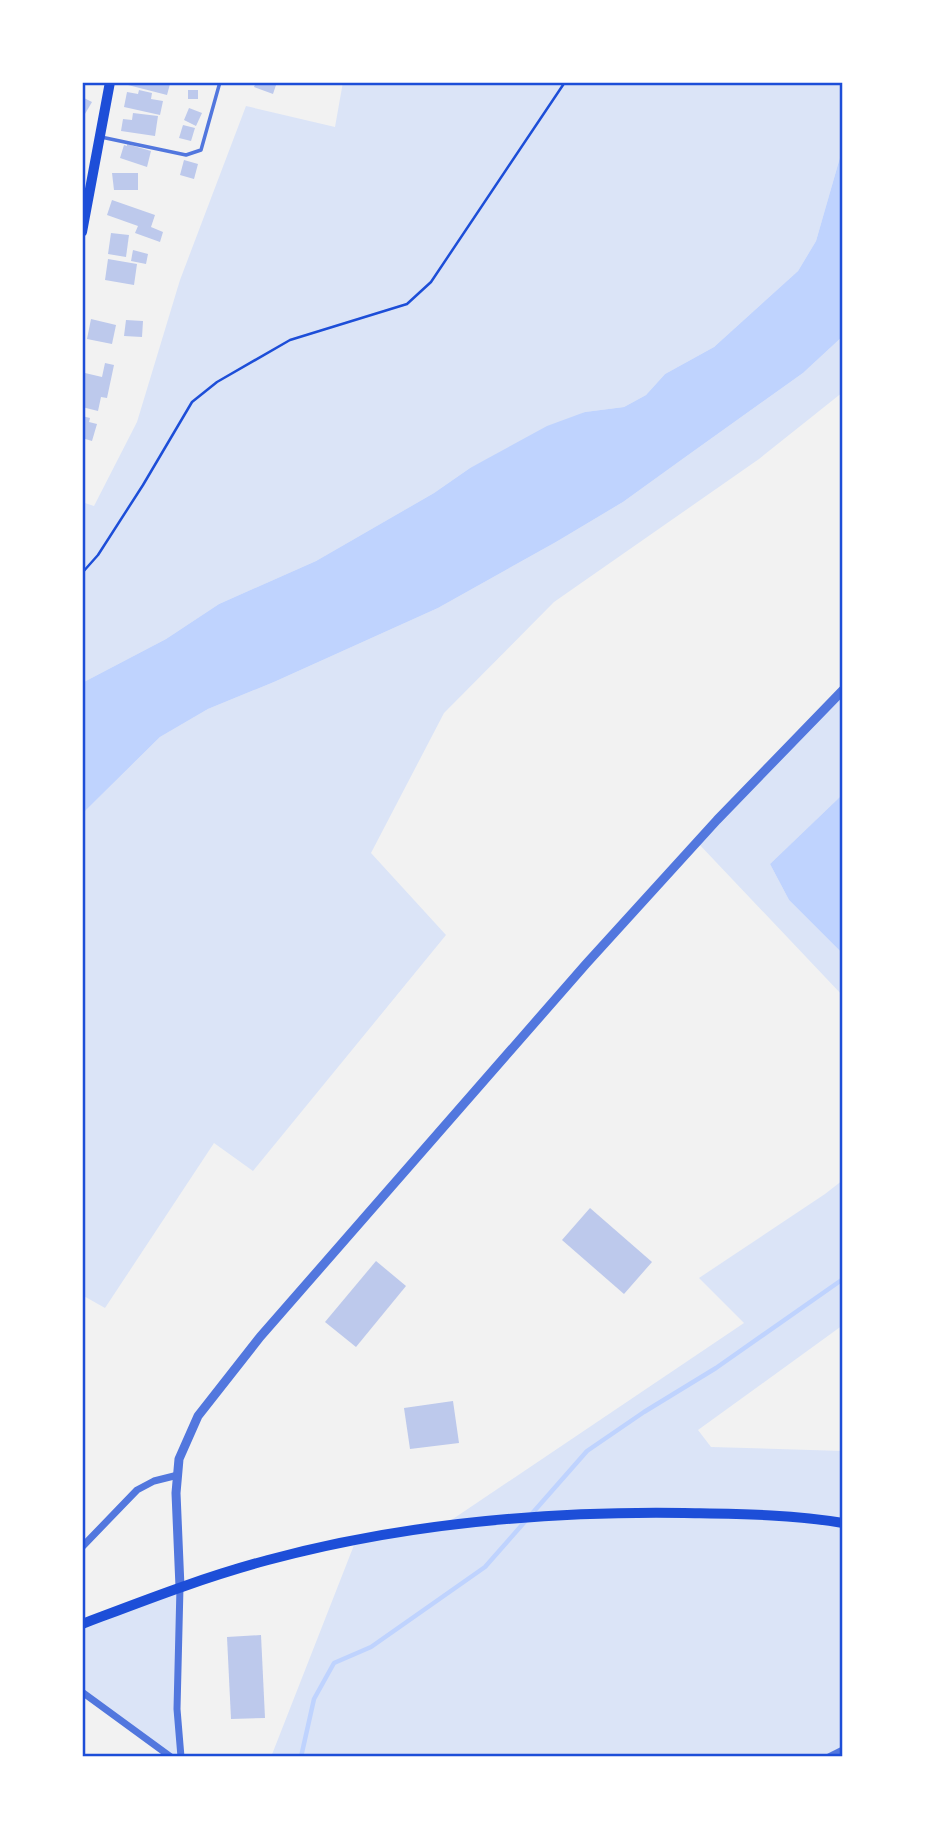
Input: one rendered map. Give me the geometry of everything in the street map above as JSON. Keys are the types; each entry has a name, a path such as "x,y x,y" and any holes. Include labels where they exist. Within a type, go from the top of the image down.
{"main road":[{"path":"82,232 110,82"},
{"path":"82,1624 180,1587 268,1560 356,1540 441,1527 574,1514 752,1514 843,1523"}],"street":[{"path":"181,1757 177,1697 180,1587 176,1493 179,1459 198,1416 254,1344 586,964 716,820 843,690"},
{"path":"82,1547 137,1490 154,1480 178,1475"},
{"path":"82,1692 171,1757"},
{"path":"829,1757 843,1750"}],"lane":[{"path":"100,136 187,155 201,150 220,82"}],"path":[{"path":"82,573 98,555 192,402 217,382 290,340 407,304 431,282 565,82"}],"shaded area":[{"path":"343,82 843,82 843,147 816,241 798,271 714,347 665,374 646,395 624,407 585,412 470,468 434,493 316,561 219,604 166,639 82,683 82,502 94,506 137,422 180,280 246,106 335,127"},
{"path":"843,336 843,392 759,459 554,602 444,713 371,853 446,935 253,1171 214,1143 105,1308 82,1295 82,814 160,737 208,709 438,608 556,542 623,502 803,373"},
{"path":"843,690 843,794 770,864 789,900 843,954 843,996 697,842"},
{"path":"843,1180 843,1325 698,1430 711,1447 843,1451 843,1750 829,1757 271,1757 356,1540 441,1527 744,1323 699,1278"},
{"path":"180,1587 177,1649 181,1757 171,1757 82,1692 82,1624"}],"water":[{"path":"843,147 843,336 803,373 623,502 556,542 438,608 208,709 160,737 82,814 82,683 166,639 219,604 316,561 434,493 470,468 547,426 585,412 624,407 646,395 665,374 714,347 798,271 816,241"},
{"path":"843,794 843,954 789,900 770,864"}],"building":[{"path":"129,82 170,84 167,95 128,85"},
{"path":"256,82 277,82 273,94 254,87"},
{"path":"139,90 152,93 151,99 163,101 160,115 124,107 127,92 138,94"},
{"path":"188,90 198,90 198,99 188,99"},
{"path":"82,97 92,102 82,119"},
{"path":"189,108 202,113 196,126 184,120"},
{"path":"133,113 158,116 155,136 121,131 123,119 132,120"},
{"path":"183,125 195,128 191,141 179,138"},
{"path":"124,145 151,151 147,167 120,158"},
{"path":"184,160 198,164 194,179 180,175"},
{"path":"112,173 138,173 138,190 114,190"},
{"path":"112,200 155,215 151,227 163,232 160,242 135,233 138,226 107,215"},
{"path":"111,233 129,235 126,257 108,254"},
{"path":"133,250 148,254 146,264 131,261"},
{"path":"108,259 137,264 134,285 105,280"},
{"path":"91,319 116,325 112,344 87,339"},
{"path":"126,320 143,321 142,337 124,336"},
{"path":"105,363 114,365 107,398 101,397 98,411 82,407 85,373 102,377"},
{"path":"82,416 97,424 92,441 82,438"},
{"path":"590,1208 652,1262 624,1294 562,1240"},
{"path":"376,1261 406,1286 356,1347 325,1322"},
{"path":"453,1401 459,1443 410,1449 404,1408"},
{"path":"261,1635 265,1718 231,1719 227,1637"}],"waterway":[{"path":"301,1757 314,1699 334,1663 371,1647 485,1567 587,1451 716,1368 843,1279"}]}
